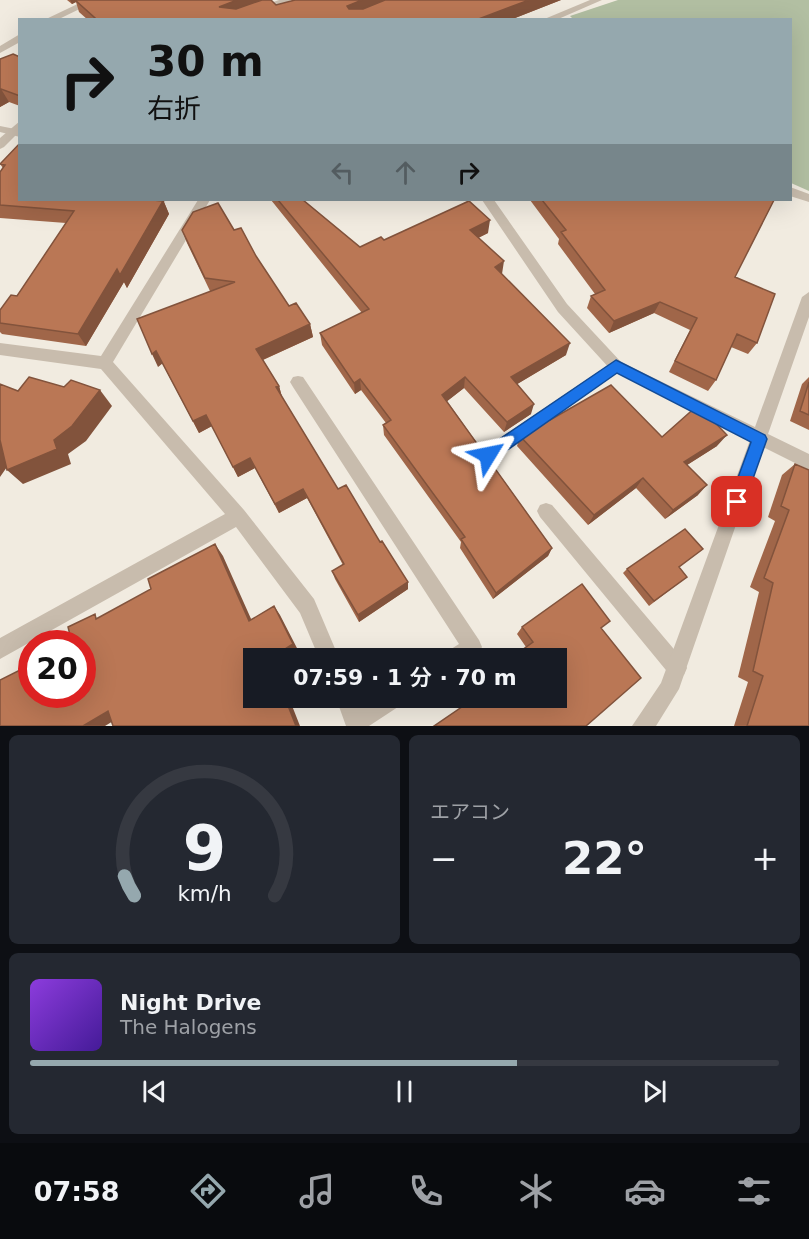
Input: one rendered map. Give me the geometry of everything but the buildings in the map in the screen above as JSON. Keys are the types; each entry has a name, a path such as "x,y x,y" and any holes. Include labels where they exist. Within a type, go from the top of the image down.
{"street":[{"path":"53,18 94,0"},
{"path":"234,18 288,0"},
{"path":"564,16 598,0"},
{"path":"0,50 18,38"},
{"path":"0,145 13,130"},
{"path":"792,192 809,198"},
{"path":"105,363 203,201"},
{"path":"489,201 569,317 590,343 616,366 809,462"},
{"path":"643,726 669,689 809,297"},
{"path":"0,349 105,363 238,516 307,606 325,648"},
{"path":"488,455 616,366"},
{"path":"298,382 472,647 470,648"},
{"path":"546,511 677,668"},
{"path":"0,649 238,516"},
{"path":"350,708 357,724 380,708"}],"green space":[{"path":"618,0 809,0 809,191 792,183 792,18 572,18 570,16"}],"route":[{"path":"488,455 616,366 760,439 737,502"}]}
